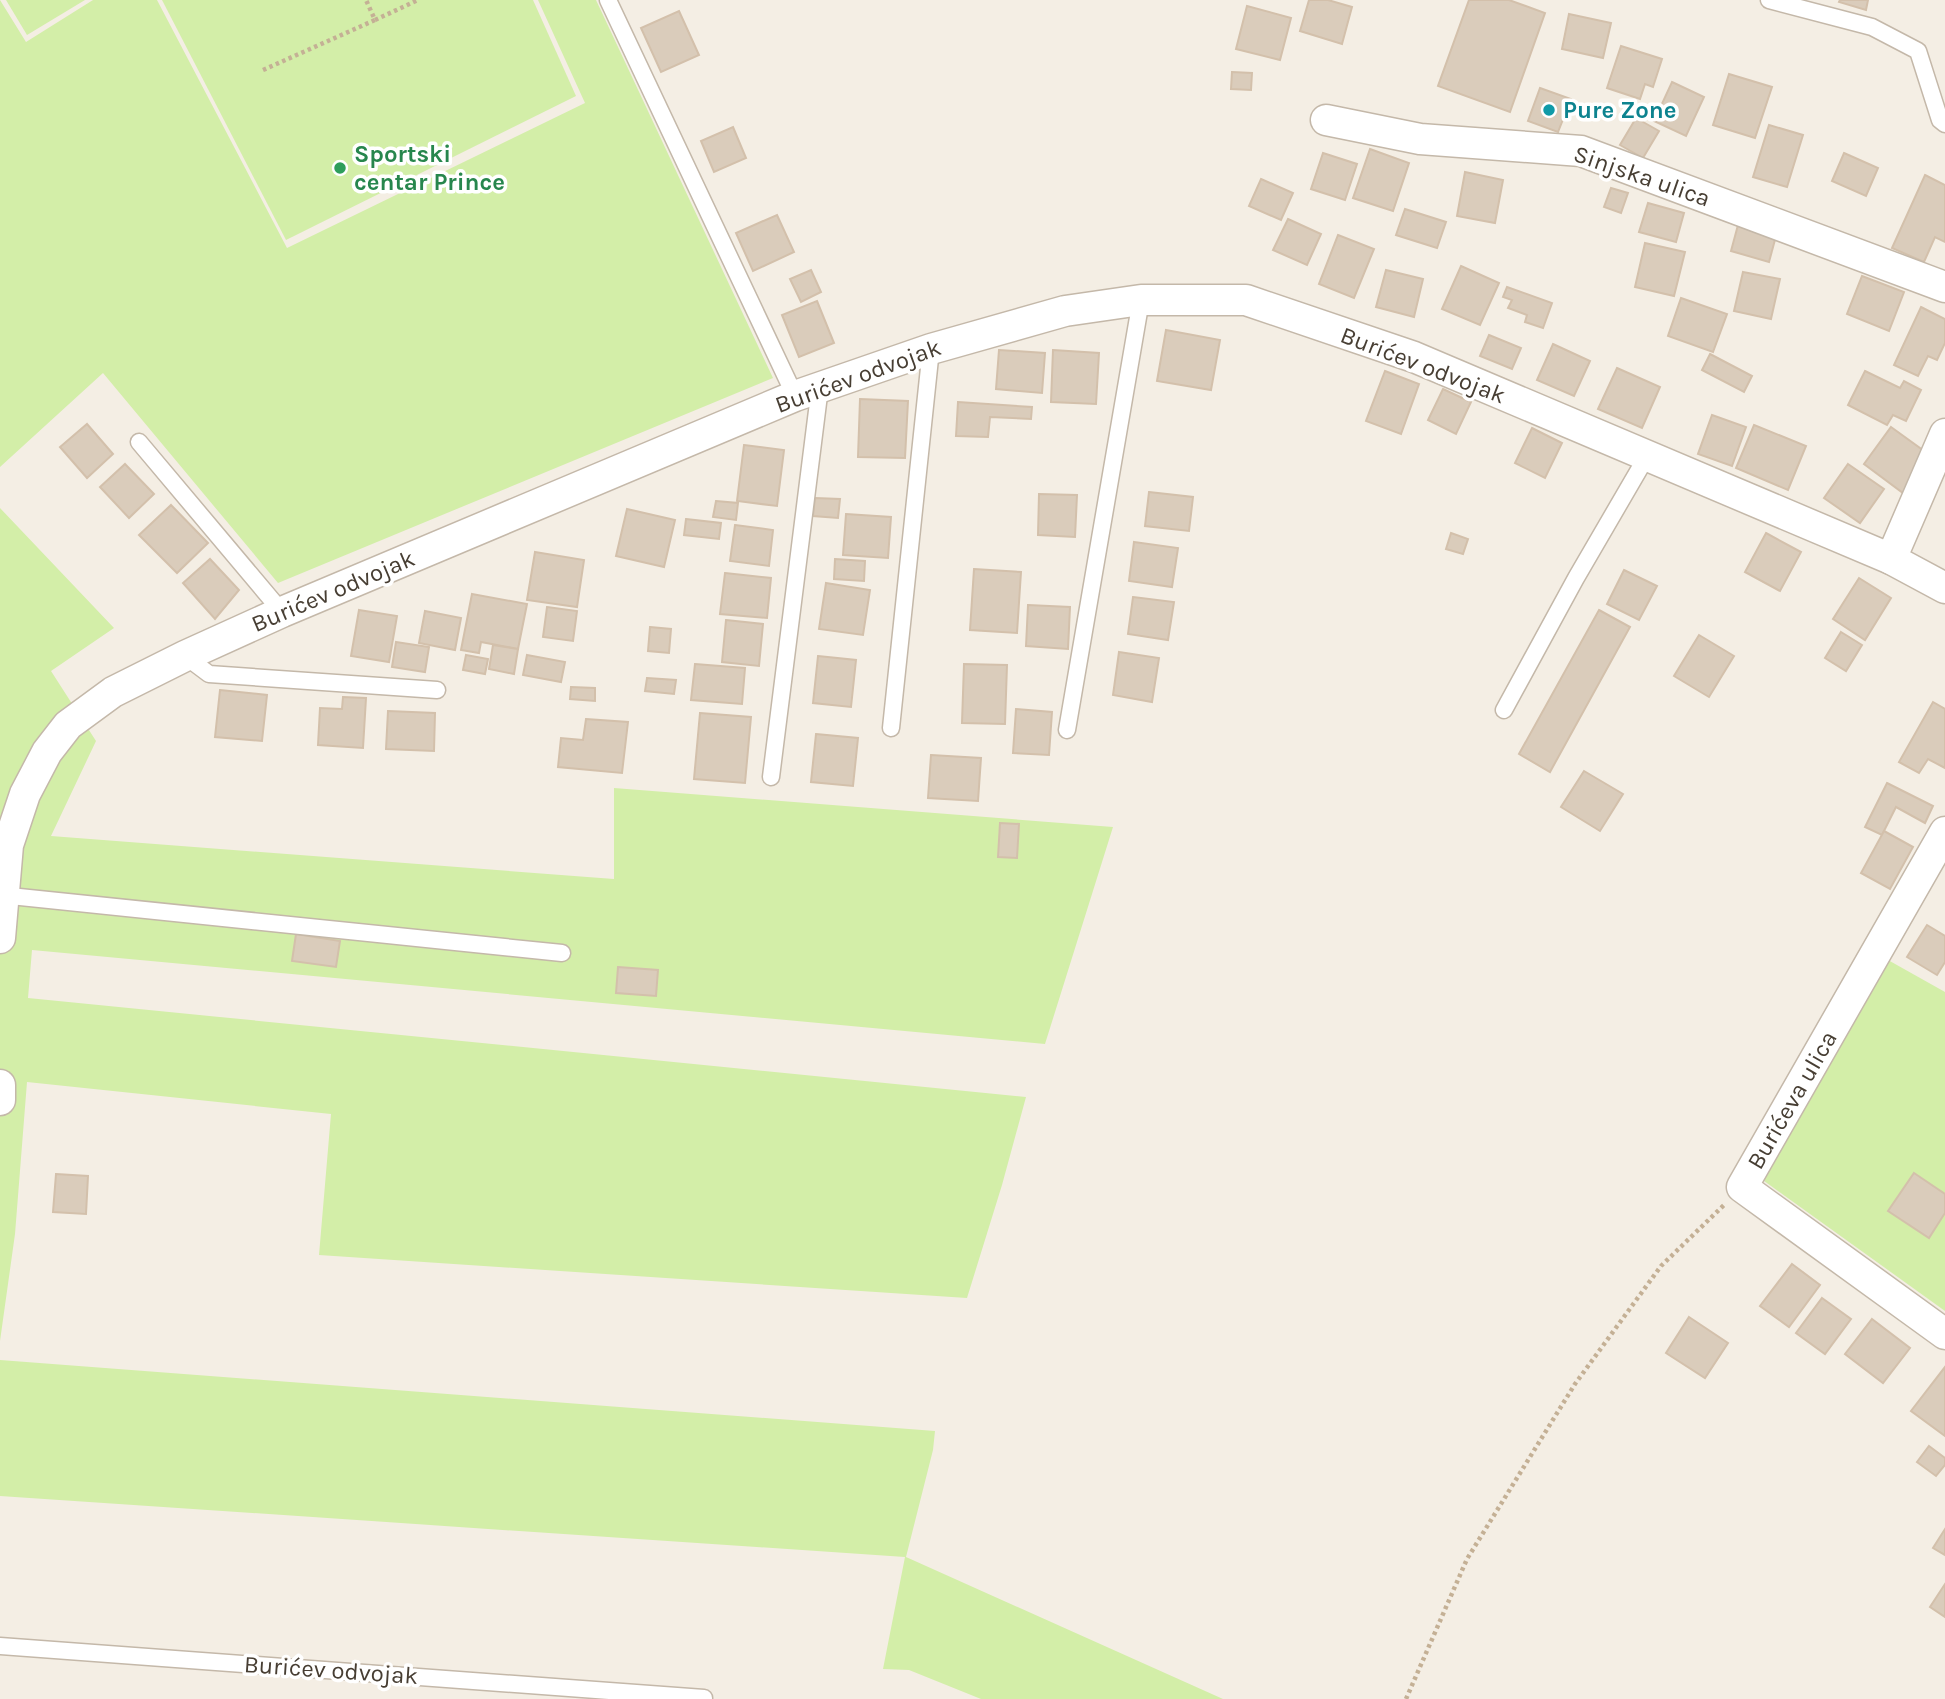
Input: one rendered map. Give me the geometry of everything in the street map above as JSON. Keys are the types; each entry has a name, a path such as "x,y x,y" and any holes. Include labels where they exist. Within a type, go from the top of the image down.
{"street":[{"name":"Sinjska ulica","path":"1326,120 1420,139 1581,151 1945,287"},
{"name":"Burićev odvojak","path":"0,938 1,895 8,845 24,794 47,752 68,724 113,692 282,612 808,391 931,349 1065,310 1140,300 1246,300 1414,357 1891,558"},
{"path":"1945,433 1891,558 1945,588"},
{"name":"Burićeva ulica","path":"1945,832 1742,1187 1945,1334"},
{"path":"0,1085 0,1100"}],"lane":[{"path":"608,0 808,391 771,777"},
{"path":"1769,0 1871,27 1917,51 1940,120 1945,124"},
{"path":"1067,730 1140,300"},
{"path":"891,728 931,349"},
{"path":"139,442 282,612"},
{"path":"1504,710 1647,456"},
{"path":"185,656 209,674 437,690"},
{"path":"1,895 562,953"},
{"name":"Burićev odvojak","path":"0,1646 704,1698"}],"path":[{"path":"366,0 375,20"},
{"path":"263,70 418,0"},
{"path":"1406,1699 1467,1559 1575,1384 1661,1266 1742,1187"}],"green space":[{"path":"0,0 26,42 93,0 157,0 287,248 585,103 538,0 596,0 773,378 278,583 103,373 0,467"},
{"path":"6,0 85,0 27,35"},
{"name":"Sportski centar Prince","path":"162,0 533,0 576,96 286,240"},
{"path":"0,508 114,628 51,671 96,741 51,836 614,879 614,788 1113,827 1045,1044 32,950 28,998 1026,1097 967,1298 319,1255 331,1114 27,1082 15,1234 0,1341"},
{"path":"1888,960 1945,992 1945,1311 1760,1178"},
{"path":"0,1360 935,1431 933,1450 906,1557 1223,1699 981,1699 909,1670 883,1669 905,1557 0,1496"}],"building":[{"path":"1309,0 1328,0 1352,7 1342,44 1300,31"},
{"path":"1469,0 1509,0 1545,13 1510,112 1438,86"},
{"path":"1868,0 1866,10 1839,2"},
{"path":"1247,6 1291,18 1280,60 1236,49"},
{"path":"679,11 699,55 661,72 641,28"},
{"path":"1569,14 1611,23 1603,58 1562,49"},
{"path":"1621,46 1662,59 1653,87 1645,84 1640,99 1607,88"},
{"path":"1232,72 1252,73 1251,90 1231,89"},
{"path":"1729,74 1772,87 1755,138 1713,125"},
{"path":"1672,82 1704,97 1686,136 1654,121"},
{"name":"Pure Zone","path":"1540,88 1571,99 1558,132 1528,121"},
{"path":"1636,118 1659,131 1643,158 1620,145"},
{"path":"1769,125 1803,135 1787,187 1753,177"},
{"path":"733,127 746,158 714,172 701,141"},
{"path":"1370,149 1409,163 1393,211 1353,198"},
{"path":"1323,153 1357,164 1345,200 1311,189"},
{"path":"1844,153 1878,168 1866,196 1832,181"},
{"path":"1465,172 1503,180 1495,223 1457,216"},
{"path":"1925,175 1945,185 1945,242 1935,237 1924,262 1892,248"},
{"path":"1261,179 1293,193 1281,220 1249,206"},
{"path":"1611,188 1628,193 1621,213 1604,207"},
{"path":"1648,203 1684,213 1676,242 1639,232"},
{"path":"1405,209 1446,222 1437,248 1396,235"},
{"path":"777,215 794,252 753,271 736,233"},
{"path":"1288,219 1321,234 1307,265 1273,250"},
{"path":"1738,225 1776,236 1769,262 1731,251"},
{"path":"1338,235 1374,249 1354,298 1319,284"},
{"path":"1645,243 1685,252 1674,296 1635,287"},
{"path":"1461,266 1499,283 1480,325 1442,309"},
{"path":"811,270 821,292 801,302 790,279"},
{"path":"1386,270 1423,279 1414,317 1376,307"},
{"path":"1743,272 1780,279 1771,319 1734,311"},
{"path":"1862,276 1904,292 1889,331 1847,314"},
{"path":"1507,287 1552,303 1543,328 1525,322 1527,315 1508,308 1512,300 1503,297"},
{"path":"1681,298 1727,314 1713,352 1668,336"},
{"path":"817,301 834,343 799,357 782,315"},
{"path":"1921,307 1945,319 1945,343 1937,360 1928,356 1918,376 1894,365"},
{"path":"1166,330 1220,340 1211,390 1157,381"},
{"path":"1489,335 1521,348 1512,369 1480,356"},
{"path":"1553,344 1590,361 1574,396 1537,380"},
{"path":"999,350 1045,353 1042,393 996,389"},
{"path":"1053,350 1099,353 1096,404 1051,402"},
{"path":"1710,354 1752,376 1744,392 1702,370"},
{"path":"1617,368 1660,387 1642,428 1598,409"},
{"path":"1385,371 1419,384 1401,434 1366,421"},
{"path":"1865,371 1900,388 1904,381 1921,390 1906,421 1893,415 1887,425 1848,405"},
{"path":"1443,389 1471,402 1456,434 1428,420"},
{"path":"860,399 908,401 905,458 858,457"},
{"path":"958,402 1032,407 1031,419 990,417 988,437 956,436"},
{"path":"1712,415 1746,427 1732,466 1698,454"},
{"path":"87,424 113,454 87,478 60,447"},
{"path":"1754,425 1806,446 1788,490 1736,468"},
{"path":"1891,427 1931,456 1903,493 1864,464"},
{"path":"1532,428 1562,443 1545,478 1515,463"},
{"path":"744,445 784,450 777,506 737,501"},
{"path":"125,464 154,494 129,518 100,487"},
{"path":"1848,464 1884,489 1860,523 1824,498"},
{"path":"1149,492 1193,497 1189,531 1145,526"},
{"path":"1039,494 1077,495 1075,537 1038,535"},
{"path":"815,498 840,499 838,518 813,516"},
{"path":"716,501 738,503 736,520 713,517"},
{"path":"171,505 208,543 177,573 139,535"},
{"path":"627,509 675,520 664,567 616,556"},
{"path":"846,514 891,517 888,558 843,555"},
{"path":"686,519 721,523 719,539 684,535"},
{"path":"735,525 773,530 769,566 730,561"},
{"path":"1451,533 1468,539 1463,554 1446,549"},
{"path":"1766,533 1801,552 1780,591 1745,572"},
{"path":"1134,542 1178,548 1172,587 1129,581"},
{"path":"535,552 584,560 577,607 527,600"},
{"path":"210,559 239,590 215,619 183,583"},
{"path":"835,559 865,561 864,581 834,579"},
{"path":"974,569 1021,572 1017,633 970,630"},
{"path":"1624,570 1657,586 1639,620 1607,604"},
{"path":"725,573 771,578 767,618 720,614"},
{"path":"1859,578 1891,598 1865,640 1833,619"},
{"path":"826,583 870,590 863,635 819,629"},
{"path":"472,594 527,604 518,649 481,642 479,653 461,650"},
{"path":"1133,597 1174,602 1168,640 1128,634"},
{"path":"1028,605 1070,607 1068,649 1026,646"},
{"path":"547,607 577,611 573,641 543,637"},
{"path":"359,610 397,616 389,662 351,656"},
{"path":"1599,610 1630,627 1550,772 1519,754"},
{"path":"425,611 461,618 455,650 419,643"},
{"path":"726,620 763,624 759,666 722,662"},
{"path":"650,627 671,629 669,653 648,651"},
{"path":"1841,632 1862,645 1846,671 1825,658"},
{"path":"1699,635 1734,656 1709,697 1674,676"},
{"path":"396,642 429,647 425,672 392,667"},
{"path":"493,645 518,649 514,674 489,669"},
{"path":"1119,652 1159,658 1152,702 1113,695"},
{"path":"466,655 488,659 485,674 463,670"},
{"path":"527,655 565,662 561,682 523,675"},
{"path":"818,656 856,660 851,707 813,703"},
{"path":"695,664 745,668 742,704 691,700"},
{"path":"964,664 1007,665 1005,724 962,723"},
{"path":"647,678 676,680 674,694 645,691"},
{"path":"571,687 595,688 595,701 570,699"},
{"path":"220,690 267,695 262,741 215,737"},
{"path":"343,697 366,698 363,748 318,745 320,708 342,709"},
{"path":"1933,702 1945,709 1945,768 1928,759 1919,773 1899,762"},
{"path":"1016,709 1052,712 1049,755 1013,753"},
{"path":"388,711 435,713 434,751 386,749"},
{"path":"700,713 751,717 745,783 694,779"},
{"path":"586,719 628,722 622,773 558,767 561,738 583,740"},
{"path":"816,734 858,738 853,786 811,782"},
{"path":"931,755 981,758 978,801 928,798"},
{"path":"1584,771 1623,794 1600,831 1561,807"},
{"path":"1887,783 1933,806 1925,823 1896,807 1882,835 1865,827"},
{"path":"1000,823 1019,824 1017,858 998,857"},
{"path":"1884,831 1913,847 1890,889 1861,873"},
{"path":"1927,925 1945,936 1945,962 1937,975 1907,957"},
{"path":"296,934 340,941 336,967 292,961"},
{"path":"618,967 658,970 656,996 616,993"},
{"path":"1914,1173 1945,1194 1945,1213 1929,1238 1888,1211"},
{"path":"56,1174 88,1176 86,1214 53,1212"},
{"path":"1792,1264 1820,1285 1789,1327 1760,1306"},
{"path":"1822,1298 1851,1319 1825,1354 1796,1333"},
{"path":"1689,1317 1728,1343 1705,1378 1666,1353"},
{"path":"1872,1319 1910,1348 1883,1383 1845,1354"},
{"path":"1945,1367 1945,1436 1911,1411"},
{"path":"1929,1446 1945,1458 1945,1465 1936,1476 1917,1462"},
{"path":"1945,1529 1945,1555 1933,1548"},
{"path":"1945,1584 1945,1617 1930,1607"}],"place":[{"name":"Pure Zone","path":"1549,110"},
{"name":"Sportski centar Prince","path":"340,168"}]}
